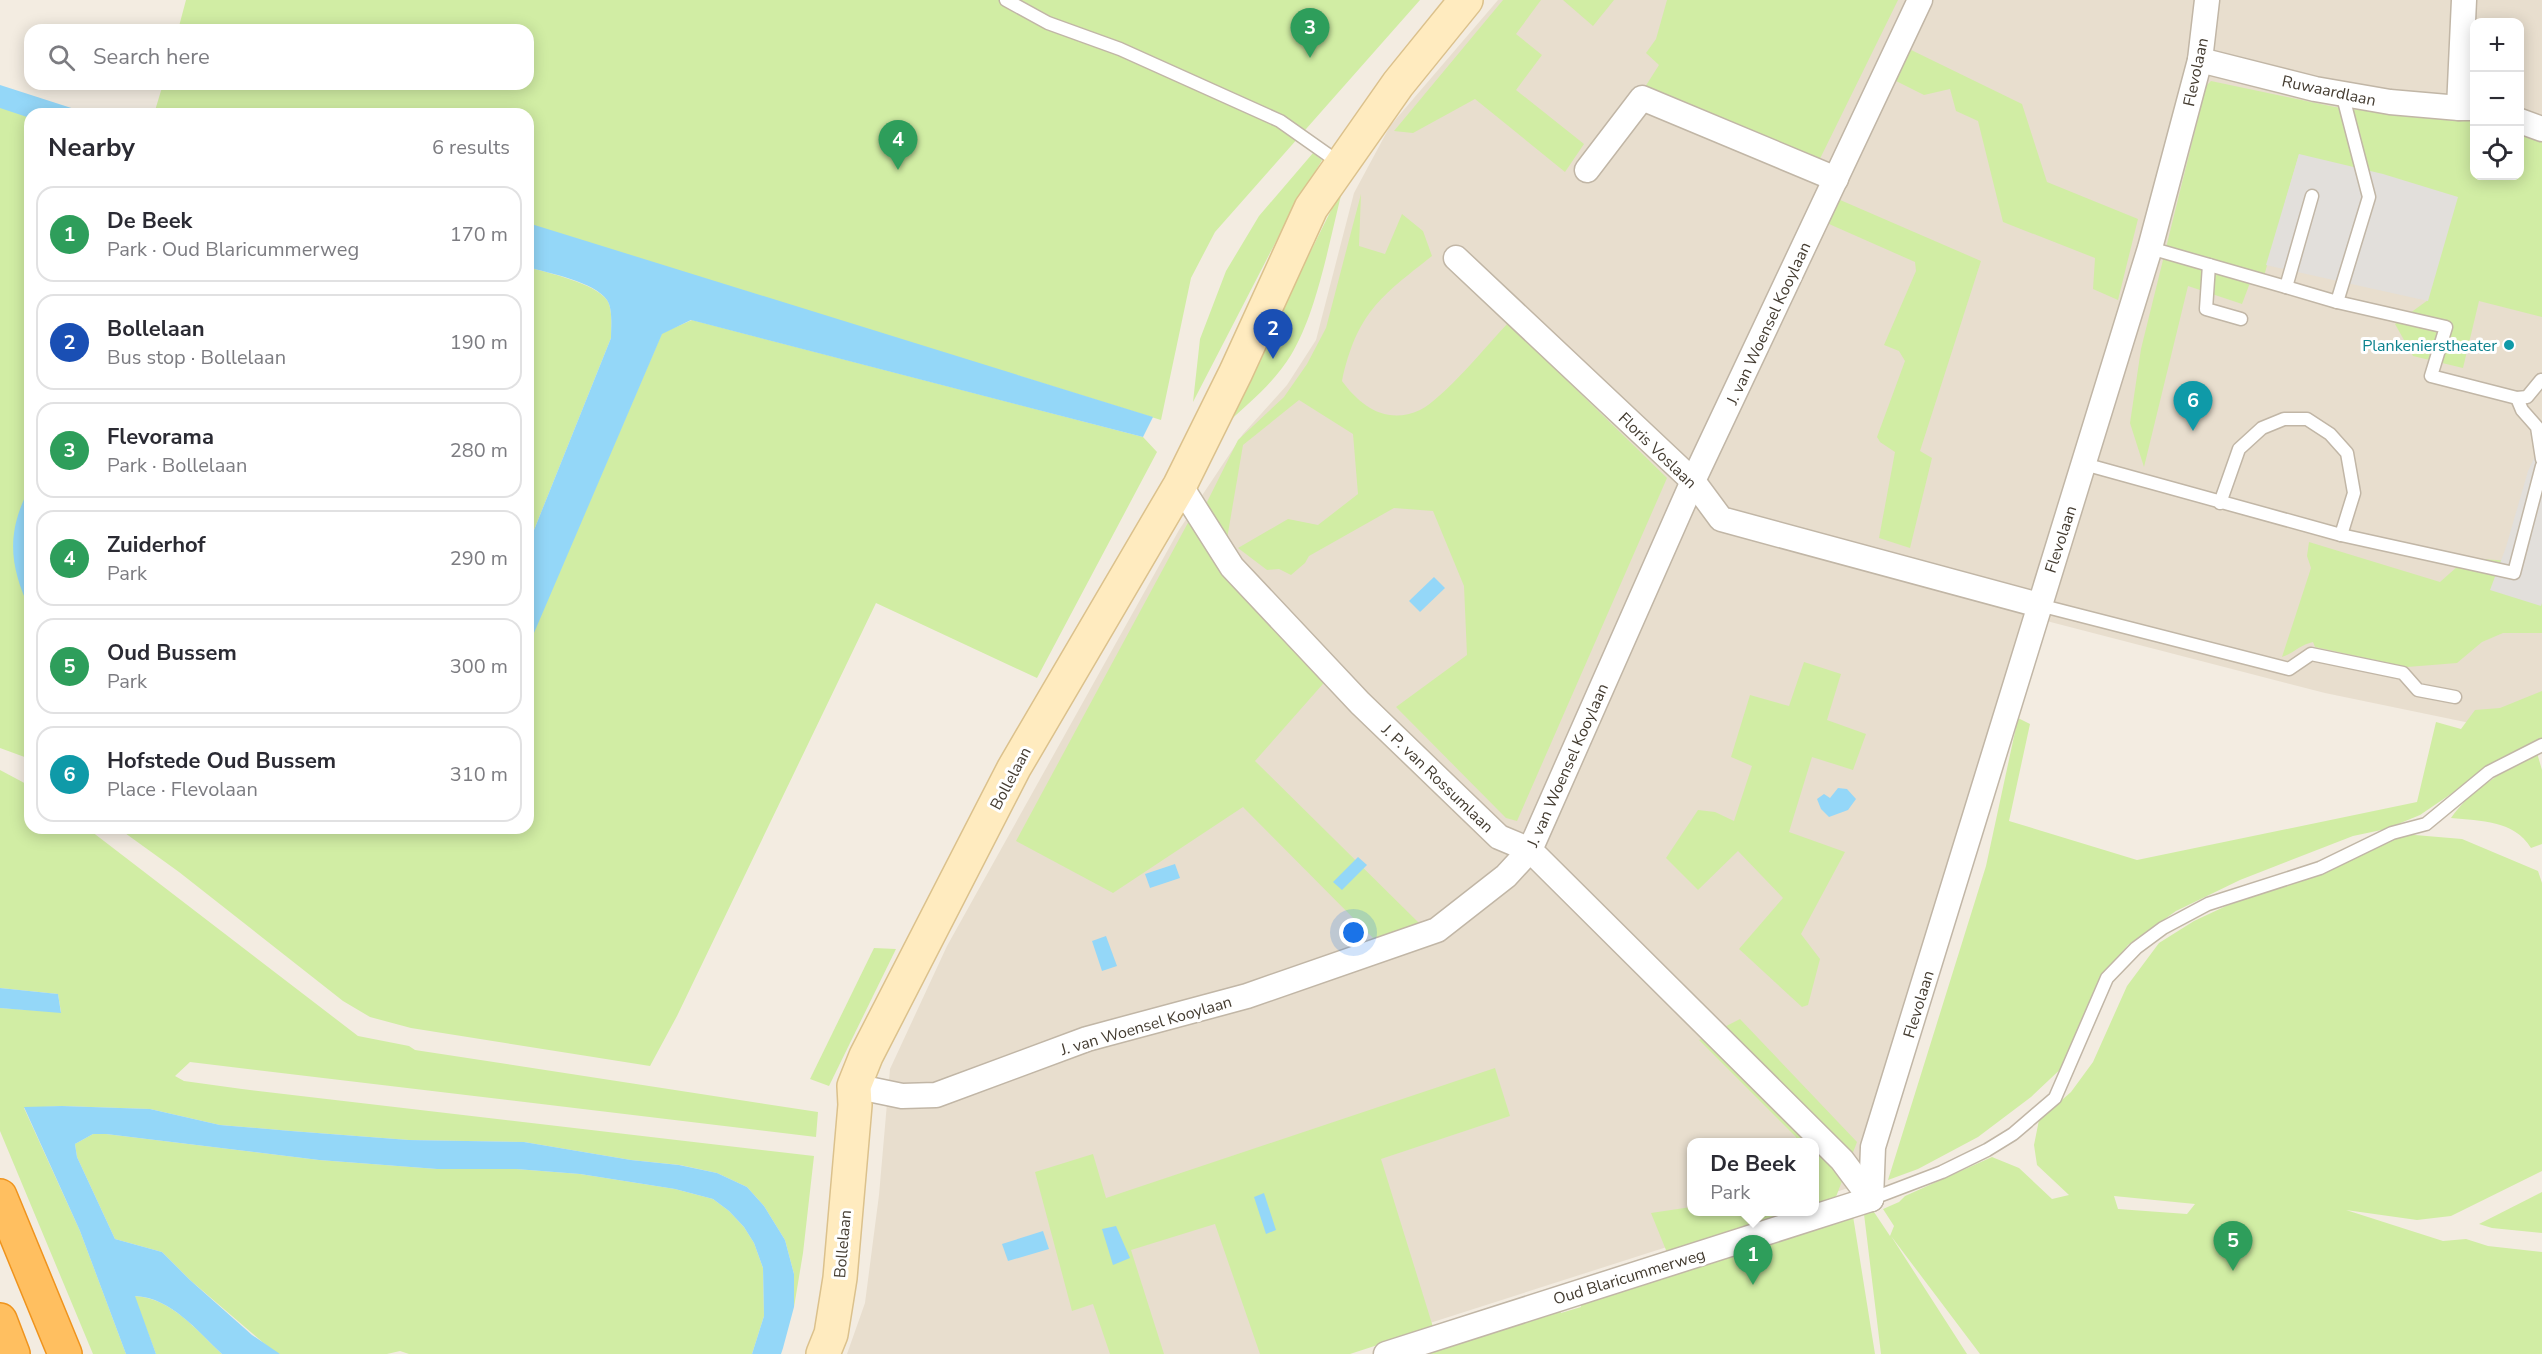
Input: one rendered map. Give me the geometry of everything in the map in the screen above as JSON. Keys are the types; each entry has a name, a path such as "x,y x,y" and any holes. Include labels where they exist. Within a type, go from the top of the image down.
{"highway":[{"path":"0,1196 65,1354"},
{"path":"0,1320 14,1354"}],"main road":[{"name":"Bollelaan","path":"823,1354 831,1334 840,1278 855,1105 854,1086 866,1056 1014,768 1180,485 1236,372 1311,208 1398,84 1466,0"}],"street":[{"name":"J. van Woensel Kooylaan","path":"854,1086 902,1096 936,1095 1087,1040 1247,996 1437,930 1506,876 1530,850 1693,481 1920,0"},
{"name":"Flevolaan","path":"1871,1199 1873,1147 2150,248 2200,60 2207,0"},
{"path":"2464,0 2467,108"},
{"name":"Ruwaardlaan","path":"2200,60 2390,102 2467,108"},
{"path":"1587,170 1642,98 1836,178"},
{"path":"2524,122 2542,129"},
{"name":"Floris Voslaan","path":"1456,258 1693,481 1721,519 2039,605"},
{"name":"J. P. van Rossumlaan","path":"1180,485 1232,567 1360,703 1499,837 1530,850 1842,1160 1871,1199"},
{"name":"Oud Blaricummerweg","path":"1819,1216 1871,1199"},
{"name":"Oud Blaricummerweg","path":"1386,1354 1818,1216"}],"lane":[{"path":"1006,0 1048,24 1120,49 1280,121 1341,164"},
{"path":"2337,302 2369,197 2342,93"},
{"path":"2286,287 2312,196"},
{"path":"2150,248 2337,302 2446,327 2431,376 2517,398 2527,397 2541,380"},
{"path":"2209,265 2206,309 2241,319"},
{"path":"2517,398 2522,410 2537,427 2542,459"},
{"path":"2220,503 2239,449 2262,428 2284,419 2307,419 2330,434 2347,453 2354,493 2341,535"},
{"path":"2084,464 2341,535 2514,573 2542,466"},
{"path":"2039,605 2289,669 2311,654 2403,673 2418,690 2455,697"},
{"path":"1871,1199 1942,1172 1987,1150 2013,1134 2055,1098 2108,978 2136,948 2163,928 2208,904 2320,868 2392,833 2426,824 2489,772 2542,745"}],"shaded area":[{"path":"1498,0 2542,0 2542,710 2499,729 2325,693 2035,618 1863,1183 1819,1198 1819,1138 1687,1138 1687,1216 1764,1216 1333,1354 847,1354 865,1303 879,1195 890,1069 947,946 1179,530 1243,434 1287,385 1316,340 1354,193 1390,126"},
{"path":"2299,154 2383,174 2458,197 2428,301 2266,265"},
{"path":"2542,442 2541,606 2490,590 2506,547 2528,471"}],"green space":[{"path":"186,0 1420,0 1215,232 1191,278 1161,420 534,226 534,108 156,108 161,90 534,90 534,24 180,24"},
{"path":"1503,0 1541,0 1516,34 1542,55 1516,90 1584,144 1565,172 1475,99 1413,133 1394,131"},
{"path":"1563,0 1614,0 1593,26"},
{"path":"1667,0 1898,0 1812,175 1638,98 1659,65 1646,53 1656,39"},
{"path":"1903,46 2022,104 2047,182 2138,219 2118,300 2093,289 2095,258 2003,222 1978,121 1956,111 1950,89 1924,95 1888,77"},
{"path":"2211,81 2335,107 2392,114 2470,116 2470,180 2524,180 2524,131 2542,138 2542,317 2479,301 2463,368 2413,356 2395,324 2428,300 2299,154 2262,283 2251,280 2242,304 2188,286 2144,467 2130,423 2141,349 2206,86"},
{"path":"0,107 24,115 24,757 0,748"},
{"path":"1313,153 1322,160 1286,222 1193,402 1200,339 1226,271 1259,216"},
{"path":"1344,184 1316,295 1300,337 1277,375 1225,425"},
{"path":"1361,194 1359,246 1385,254 1402,214 1423,231 1432,256 1398,283 1373,308 1363,322 1348,358 1342,381 1358,399 1366,406 1386,414 1408,414 1420,410 1441,395 1508,323 1667,478 1517,821 1506,818 1396,707 1467,655 1464,586 1433,511 1394,508 1309,556 1305,563 1291,575 1279,569 1267,570 1238,548 1288,519 1318,525 1358,494 1353,434 1299,400 1243,445 1227,539 1201,514 1238,440 1284,397 1307,364 1326,328"},
{"path":"1831,196 1981,261 1920,451 1932,458 1910,548 1879,538 1895,452 1880,442 1877,437 1905,361 1899,351 1884,345 1916,271 1915,262 1820,220"},
{"path":"534,269 570,279 601,294 609,304 611,338 534,530"},
{"path":"692,320 1143,437 1157,452 1037,678 876,603 677,1016 650,1066 411,1028 370,1017 343,1001 179,872 126,834 534,834 534,631 662,333"},
{"path":"1190,519 1337,668 1255,761 1419,923 1376,941 1243,807 1113,893 1016,841"},
{"path":"2542,521 2542,633 2503,633 2482,642 2457,663 2407,667 2315,647 2313,642 2282,657 2311,568 2307,556 2309,542 2440,582 2467,558 2511,561"},
{"path":"1804,662 1841,674 1827,720 1866,734 1853,770 1812,757 1789,832 1845,852 1801,934 1820,959 1808,1005 1802,1007 1739,949 1783,898 1738,851 1698,890 1666,858 1698,810 1715,812 1734,821 1752,766 1731,757 1750,695 1789,706"},
{"path":"2542,691 2542,741 2498,762 2420,815 2386,829 2353,836 2240,880 2176,911 2128,945 2100,981 2067,1063 2031,1097 1978,1137 1918,1169 1888,1180 1986,866 2018,718 2030,724 2009,821 2137,860 2417,802 2436,722 2461,729 2475,710 2500,708"},
{"path":"2537,753 2542,770 2542,844 2531,848 2516,832 2506,827 2451,818 2479,789"},
{"path":"0,770 24,783 24,834 95,834 358,1036 409,1046 415,1050 818,1112 816,1137 190,1062 175,1076 184,1081 242,1089 814,1156 803,1253 794,1307 794,1274 785,1240 764,1206 747,1187 717,1173 680,1165 631,1160 524,1142 409,1140 220,1125 150,1109 62,1106 24,1108 80,1231 126,1354 93,1354 0,1131 0,1008 61,1012 58,994 0,988"},
{"path":"2403,834 2462,839 2538,871 2542,883 2542,1171 2451,1216 2417,1220 2346,1210 2443,1241 2466,1239 2488,1246 2542,1252 2542,1354 1980,1354 1891,1236 1967,1354 1881,1354 1864,1214 1874,1212 1890,1236 1894,1226 1883,1209 1899,1202 1905,1196 1992,1157 2019,1168 2052,1199 2069,1195 2037,1165 2034,1145 2039,1120 2071,1092 2093,1062 2127,986 2159,943 2194,921 2226,906 2348,862","holes":["2114,1196 2195,1204 2187,1214 2118,1209"]},
{"path":"874,948 896,949 829,1086 810,1079"},
{"path":"1740,1019 1857,1142 1834,1202 1819,1207 1819,1138 1796,1138 1699,1040"},
{"path":"1495,1068 1510,1116 1381,1159 1433,1327 1350,1354 1260,1354 1215,1224 1131,1250 1164,1354 1110,1354 1093,1304 1072,1311 1035,1172 1093,1154 1106,1198"},
{"path":"93,1134 319,1160 437,1169 516,1169 580,1174 675,1189 713,1199 729,1211 744,1227 754,1243 763,1268 764,1316 752,1354 409,1354 400,1351 387,1354 280,1354 274,1352 190,1280 162,1252 115,1239 77,1157 75,1144"},
{"path":"2542,1192 2542,1233 2492,1228 2479,1224"},
{"path":"1687,1208 1687,1216 1792,1216 1668,1255 1651,1213"},
{"path":"1853,1216 1875,1354 1418,1354 1559,1308 1561,1313 1581,1307 1580,1303"},
{"path":"134,1296 148,1298 172,1309 222,1354 156,1354"}],"water":[{"path":"0,85 71,108 24,108 24,116 0,108"},
{"path":"534,225 1153,417 1143,437 691,320 662,334 534,633 534,530 611,338 611,313 607,300 592,288 534,269"},
{"path":"24,499 24,596 14,563 13,548"},
{"path":"1434,577 1445,588 1420,612 1409,601"},
{"path":"1838,788 1847,789 1856,799 1848,810 1829,817 1821,809 1817,799 1824,794 1830,798"},
{"path":"1358,857 1367,865 1342,890 1333,882"},
{"path":"1175,864 1180,878 1150,888 1145,874"},
{"path":"1106,936 1117,966 1102,971 1092,941"},
{"path":"0,988 58,994 61,1013 0,1008"},
{"path":"24,1107 150,1109 220,1125 291,1131 409,1140 524,1142 631,1160 679,1165 717,1173 747,1187 764,1206 785,1240 794,1274 794,1307 781,1354 752,1354 764,1316 763,1268 754,1243 744,1227 729,1211 713,1199 675,1189 580,1174 516,1169 437,1169 319,1160 93,1134 75,1144 77,1157 115,1239 162,1252 252,1335 280,1354 222,1354 172,1309 148,1298 135,1296 156,1354 126,1354 80,1231"},
{"path":"1264,1193 1276,1230 1266,1234 1254,1197"},
{"path":"1116,1226 1130,1258 1113,1265 1102,1229"},
{"path":"1043,1231 1049,1249 1008,1261 1002,1244"}],"place":[{"name":"Flevorama","path":"1310,58"},
{"name":"Zuiderhof","path":"898,170"},
{"name":"Plankenierstheater","path":"2509,345"},
{"name":"Bollelaan","path":"1273,359"},
{"name":"Hofstede Oud Bussem","path":"2193,431"},
{"name":"Oud Bussem","path":"2233,1271"},
{"name":"De Beek","path":"1753,1285"}]}
